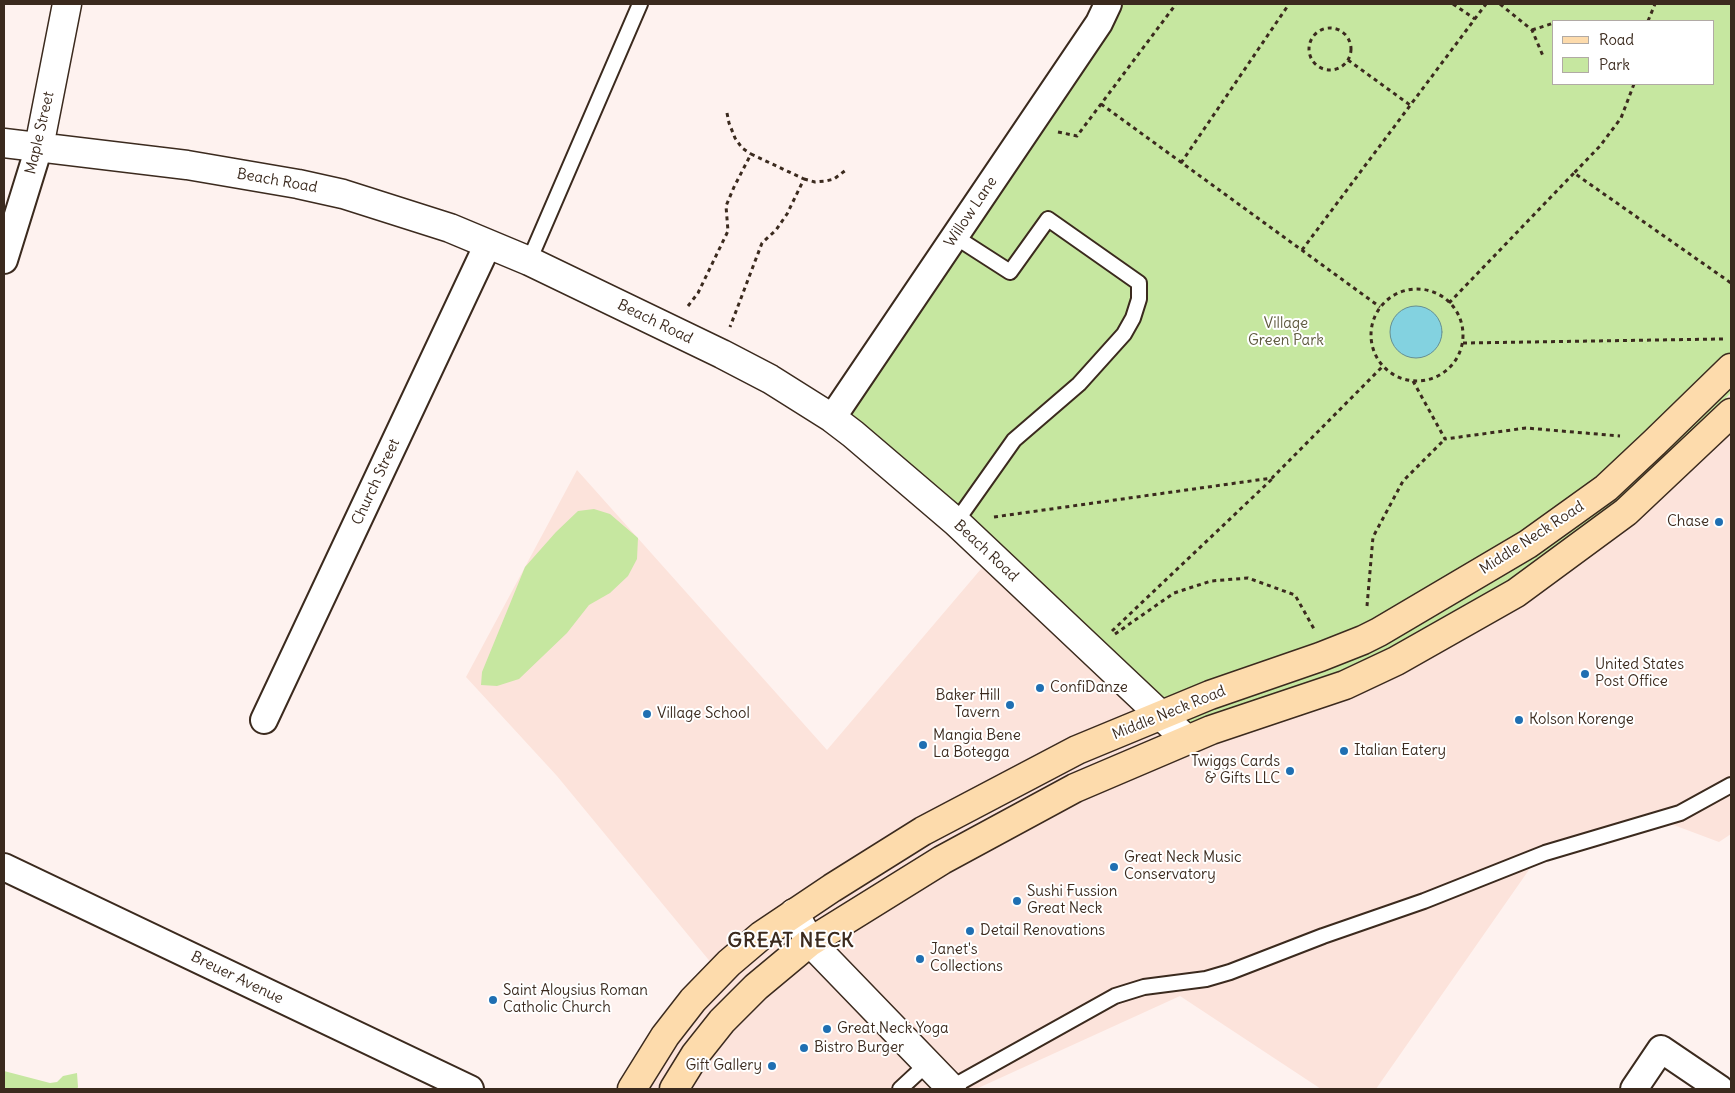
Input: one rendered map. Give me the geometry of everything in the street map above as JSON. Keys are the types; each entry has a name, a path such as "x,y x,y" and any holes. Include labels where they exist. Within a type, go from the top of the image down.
{"main road":[{"name":"Middle Neck Road","path":"632,1089 660,1044 693,1000 762,935 832,888 923,831 1077,750 1210,695 1363,640 1528,544 1606,488 1731,368"},
{"name":"Middle Neck Road","path":"674,1089 695,1056 722,1021 756,986 810,942 942,860 1075,788 1211,730 1352,681 1396,661 1516,593 1626,512 1731,413"}],"street":[{"name":"Maple Street","path":"4,260 39,147 67,4"},
{"name":"Willow Lane","path":"832,418 1099,23 1108,4"},
{"name":"Beach Road","path":"4,143 187,165 334,192 450,228 529,261 722,354 770,379 832,418 956,522 1187,740"},
{"name":"Church Street","path":"264,720 488,244"},
{"name":"Breuer Avenue","path":"4,867 470,1089"},
{"path":"794,913 810,942 951,1088"},
{"path":"1634,1089 1661,1049 1720,1089"}],"lane":[{"path":"529,261 640,4"},
{"path":"954,236 1010,272 1048,218 1139,283 1139,299 1133,318 1124,334 1079,384 1014,440 956,522"},
{"path":"951,1088 1115,996 1144,987 1206,979 1230,972 1324,936 1424,902 1545,853 1680,813 1731,785"},
{"path":"900,1089 927,1064"}],"path":[{"path":"1028,128 1077,136 1176,4"},
{"path":"1181,162 1289,4"},
{"path":"1453,4 1475,19"},
{"path":"1302,250 1486,4"},
{"path":"1500,4 1532,30 1543,56"},
{"path":"1648,20 1655,4"},
{"path":"1532,30 1552,24"},
{"path":"1326,28 1340,30 1346,34 1352,47 1348,60 1343,66 1330,70 1317,65 1309,54 1310,40 1314,34 1326,28"},
{"path":"1348,60 1410,105"},
{"path":"1449,302 1600,146 1621,118 1634,85"},
{"path":"1101,104 1380,306"},
{"path":"727,113 735,138 742,148 751,154 804,179 815,182 834,179 846,170"},
{"path":"686,308 698,294 728,230 726,206 751,154"},
{"path":"1574,173 1731,283"},
{"path":"729,329 762,243 776,230 787,214 804,179"},
{"path":"1421,289 1436,293 1449,302 1458,314 1462,328 1462,343 1458,357 1449,369 1437,377 1422,381 1408,381 1394,376 1382,367 1375,356 1370,330 1380,306 1392,296 1406,290 1421,289"},
{"path":"1462,343 1731,339"},
{"path":"1092,650 1272,478 1382,367"},
{"path":"1413,381 1446,439"},
{"path":"1363,640 1374,537 1403,481 1446,439 1526,428 1609,434 1656,442"},
{"path":"956,522 1272,478"},
{"path":"1092,650 1174,593 1211,581 1248,578 1294,595 1316,632 1320,657"}],"shaded area":[{"path":"1731,393 1731,834 1719,842 1671,824 1533,864 1376,1089 1321,1089 1180,996 976,1089 630,1089 717,970 557,776 466,677 577,470 827,750 992,556 1384,662 1540,560 1647,477"}],"green space":[{"name":"Village Green Park","path":"1108,4 1731,4 1731,393 1647,477 1618,500 1540,560 1384,662 1177,730 829,421"},
{"path":"594,509 610,514 638,538 637,559 628,576 610,593 589,605 567,633 519,679 497,686 481,685 482,672 525,567 556,532 578,511"},
{"path":"4,1071 50,1083 57,1082 63,1076 77,1073 78,1087 77,1089 4,1089"}],"water":[{"path":"1416,306 1426,308 1434,314 1440,322 1442,332 1440,342 1434,350 1426,356 1416,358 1406,356 1398,350 1392,342 1390,332 1392,322 1398,314 1406,308"}],"place":[{"name":"Chase","path":"1719,522"},
{"name":"United States Post Office","path":"1585,674"},
{"name":"ConfiDanze","path":"1040,688"},
{"name":"Baker Hill Tavern","path":"1010,705"},
{"name":"Village School","path":"647,714"},
{"name":"Kolson Korenge","path":"1519,720"},
{"name":"Mangia Bene La Botegga","path":"923,745"},
{"name":"Italian Eatery","path":"1344,751"},
{"name":"Twiggs Cards & Gifts LLC","path":"1290,771"},
{"name":"Great Neck Music Conservatory","path":"1114,867"},
{"name":"Sushi Fussion Great Neck","path":"1017,901"},
{"name":"Detail Renovations","path":"970,931"},
{"name":"Janet's Collections","path":"920,959"},
{"name":"Saint Aloysius Roman Catholic Church","path":"493,1000"},
{"name":"Great Neck Yoga","path":"827,1029"},
{"name":"Bistro Burger","path":"804,1048"},
{"name":"Gift Gallery","path":"772,1066"}],"district":[{"name":"GREAT NECK","path":"791,941"}]}
